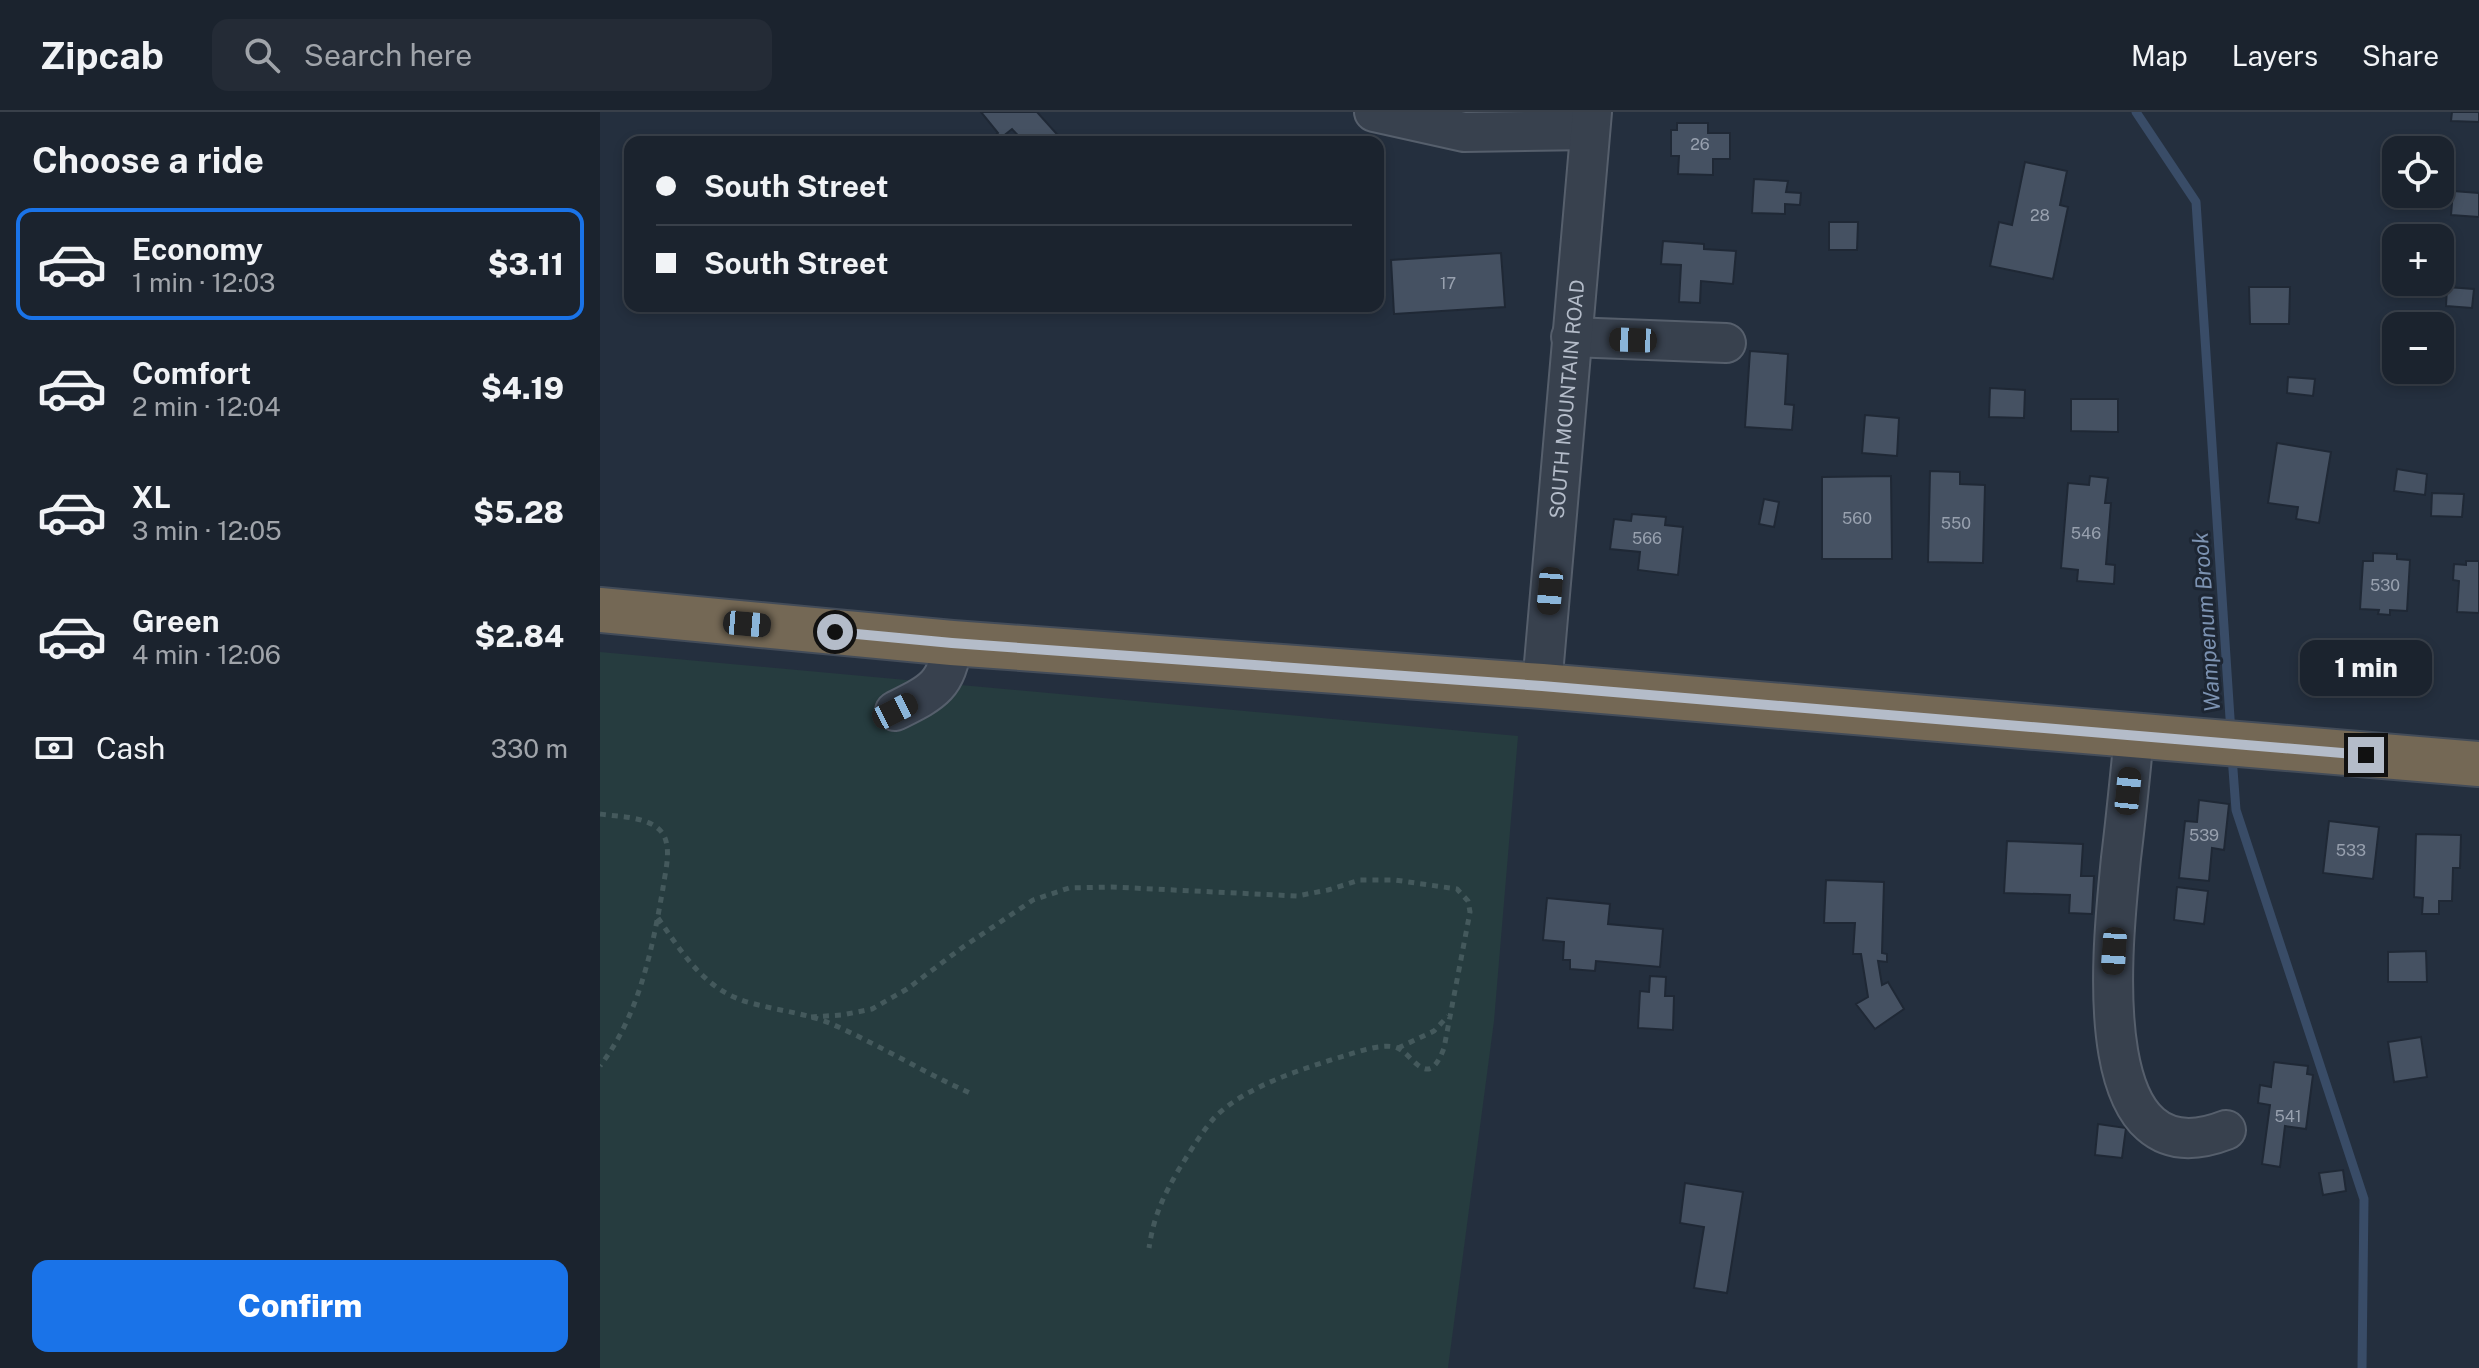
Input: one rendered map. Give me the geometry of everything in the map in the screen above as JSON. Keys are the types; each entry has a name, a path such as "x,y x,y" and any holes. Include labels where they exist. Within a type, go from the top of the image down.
{"highway":[{"path":"600,610 952,643 1542,686 2479,764"}],"street":[{"path":"1374,112 1464,132 1591,121"},
{"name":"SOUTH MOUNTAIN ROAD","path":"1542,686 1591,121"},
{"path":"1571,337 1726,343"},
{"path":"895,711 926,696 944,678 951,660 952,643"},
{"path":"2134,736 2112,977 2117,1056 2132,1101 2152,1127 2179,1139 2207,1137 2226,1130"}],"path":[{"path":"600,814 643,821 656,827 662,833 667,848 655,937 636,999 622,1033 600,1066"},
{"path":"811,1017 872,1009 907,989 1033,900 1056,891 1084,886 1297,896 1371,879 1457,889 1468,901 1470,912 1444,1048 1435,1065 1420,1067 1404,1051 1392,1046 1365,1050 1261,1087 1236,1101 1203,1132 1161,1200 1153,1221 1149,1248"},
{"path":"658,918 683,956 714,986 749,1003 831,1023 972,1094"},
{"path":"1398,1048 1434,1031 1449,1015"}],"green space":[{"path":"600,652 1518,736 1494,1021 1448,1368 600,1368"}],"building":[{"path":"981,112 1037,112 1059,136 1018,136 1012,129 1003,136 995,136 998,133"},
{"path":"2452,112 2479,112 2479,122 2451,121"},
{"path":"1677,123 1708,123 1708,133 1730,133 1730,159 1713,159 1713,175 1678,174 1679,156 1671,156 1671,130 1677,130"},
{"path":"2025,162 2067,171 2060,205 2068,207 2053,279 1990,266 1999,222 2012,225"},
{"path":"1754,179 1788,181 1786,192 1801,193 1800,205 1785,204 1785,214 1752,213"},
{"path":"2454,191 2479,193 2479,217 2451,215"},
{"path":"1829,222 1858,222 1857,250 1829,250"},
{"path":"1663,241 1704,244 1704,249 1736,251 1733,284 1701,281 1700,303 1679,302 1681,265 1661,264"},
{"path":"1501,253 1505,307 1394,314 1391,260"},
{"path":"2249,287 2290,287 2289,324 2250,324"},
{"path":"2454,288 2474,289 2472,308 2446,306 2447,296 2454,296"},
{"path":"1750,351 1788,354 1785,404 1794,405 1792,430 1745,427"},
{"path":"2288,377 2315,379 2313,396 2287,393"},
{"path":"1990,388 2025,390 2024,418 1989,417"},
{"path":"2071,399 2118,399 2118,432 2071,431"},
{"path":"1865,415 1899,418 1897,456 1862,453"},
{"path":"2277,443 2331,452 2319,523 2296,519 2298,507 2268,503"},
{"path":"2397,469 2427,474 2425,495 2394,491"},
{"path":"1930,471 1960,472 1960,484 1985,485 1983,563 1928,562"},
{"path":"1891,476 1892,559 1822,559 1822,477"},
{"path":"2090,476 2108,478 2105,503 2111,503 2106,564 2115,565 2114,584 2077,581 2078,570 2061,568 2068,483 2089,485"},
{"path":"2432,493 2464,494 2462,517 2431,516"},
{"path":"1764,499 1779,502 1774,527 1759,524"},
{"path":"1632,514 1666,517 1665,525 1683,527 1678,575 1638,570 1640,552 1610,549 1614,519 1631,521"},
{"path":"2373,553 2397,554 2397,559 2410,560 2407,611 2390,610 2390,615 2378,614 2379,610 2360,609 2363,561 2373,561"},
{"path":"2466,561 2479,561 2479,613 2457,612 2459,581 2453,580 2454,564 2466,565"},
{"path":"2199,800 2229,804 2224,850 2212,848 2209,881 2179,878 2185,821 2197,822"},
{"path":"2329,821 2379,827 2373,879 2323,873"},
{"path":"2416,834 2461,835 2460,868 2453,868 2452,901 2439,901 2439,914 2422,914 2423,898 2414,897"},
{"path":"2007,841 2083,844 2081,876 2094,876 2092,914 2069,913 2070,895 2004,893"},
{"path":"1826,880 1884,882 1882,953 1887,954 1887,962 1878,961 1882,985 1888,982 1904,1009 1875,1029 1856,1004 1868,997 1861,954 1853,954 1855,923 1824,923"},
{"path":"2177,887 2208,891 2204,924 2174,920"},
{"path":"1547,898 1610,904 1608,924 1663,929 1660,967 1596,961 1595,971 1570,969 1570,960 1563,960 1564,942 1543,940"},
{"path":"2426,951 2427,982 2388,982 2388,952"},
{"path":"1650,976 1666,977 1665,996 1674,996 1673,1030 1638,1028 1640,991 1649,992"},
{"path":"2421,1037 2427,1077 2394,1082 2388,1042"},
{"path":"2274,1062 2308,1066 2307,1074 2313,1075 2306,1129 2285,1126 2280,1167 2262,1164 2270,1105 2258,1103 2260,1085 2271,1087"},
{"path":"2098,1124 2126,1128 2122,1158 2095,1155"},
{"path":"2343,1170 2346,1191 2323,1195 2319,1173"},
{"path":"1685,1183 1743,1192 1727,1293 1694,1288 1704,1227 1680,1223"}],"waterway":[{"name":"Wampenum Brook","path":"2136,112 2196,202 2231,733"},
{"name":"Wampenum Brook","path":"2232,756 2236,810 2364,1199 2362,1368"}],"route":[{"path":"835,632 1542,686 2366,755"}]}
